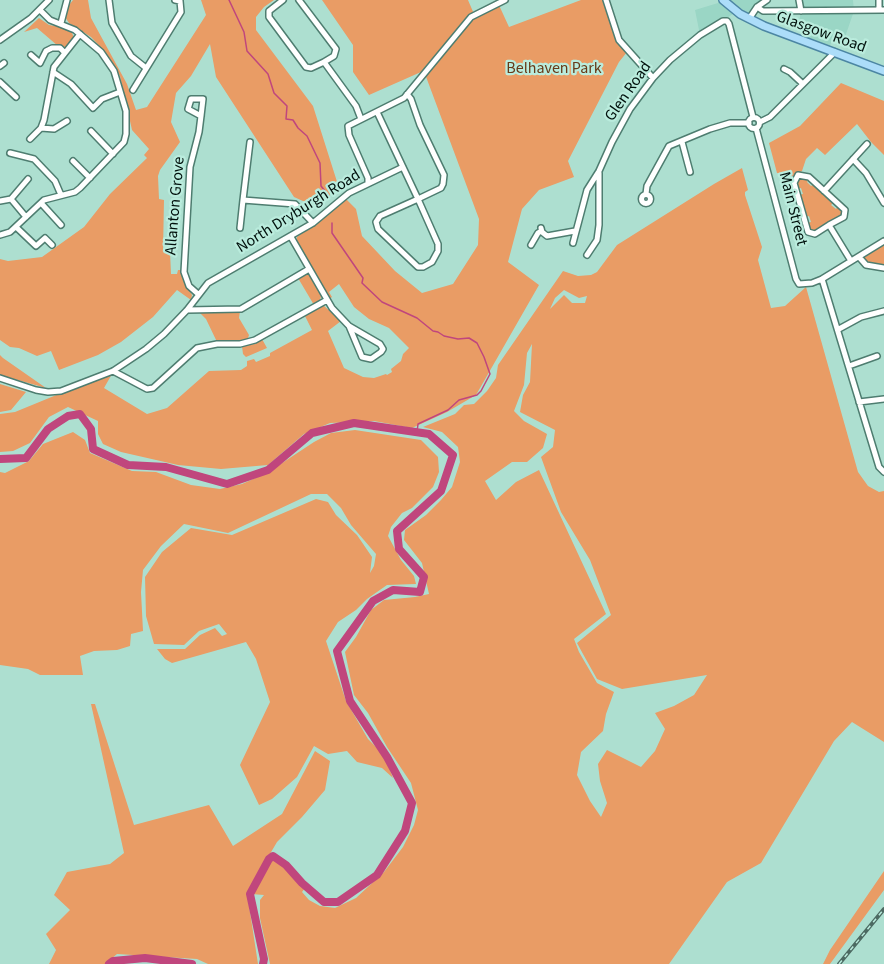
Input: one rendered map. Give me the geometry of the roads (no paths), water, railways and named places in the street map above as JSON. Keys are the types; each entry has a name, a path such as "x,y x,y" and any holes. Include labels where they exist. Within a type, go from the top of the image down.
{"main road":[{"path":"723,0 728,6 749,19"},
{"name":"Glasgow Road","path":"749,19 884,71"}],"street":[{"path":"1,36 40,10 49,0"},
{"path":"61,23 67,0"},
{"path":"109,0 112,23 131,56 146,68"},
{"path":"133,90 181,12 180,1 175,0"},
{"path":"283,0 269,11 269,18 306,66 311,68 334,56 336,49 299,0"},
{"path":"368,183 368,178 347,130 351,123 398,102 471,17 505,0"},
{"path":"606,0 620,40 653,78"},
{"path":"749,19 757,7 767,0"},
{"path":"799,0 801,11"},
{"path":"757,7 763,11 881,10 879,0"},
{"path":"0,235 10,232 44,200 75,192 124,142 126,134 126,111 114,71 101,52 80,34 61,23 50,20 40,10"},
{"name":"Glen Road","path":"573,243 587,190 599,171 622,121 653,78 686,46 723,21 727,21 751,120"},
{"path":"30,139 41,128 44,120 54,67 80,34"},
{"path":"31,55 40,63 46,51 52,48 60,48 65,53"},
{"path":"751,120 751,127 756,128 760,122 766,120 835,52"},
{"path":"324,62 356,106 361,119"},
{"path":"784,69 803,84"},
{"path":"53,72 71,84 93,108 102,99 120,93"},
{"path":"0,82 16,97"},
{"path":"377,112 418,199 438,248 432,262 423,267 418,267 378,229 376,222 380,216 418,199 441,188 444,179 407,94"},
{"name":"Allanton Grove","path":"198,294 185,280 184,272 190,167 201,116"},
{"path":"646,194 647,186 667,148 676,142 682,142 703,131 730,123 757,118 760,122"},
{"path":"41,128 54,129 67,121"},
{"name":"Main Street","path":"756,128 797,281 802,285 822,279"},
{"path":"91,131 113,154"},
{"path":"240,228 250,142"},
{"path":"682,142 690,172"},
{"path":"825,191 867,144"},
{"path":"10,153 34,159 55,181 61,195"},
{"path":"853,159 866,173 884,203"},
{"path":"73,161 90,178"},
{"name":"North Dryburgh Road","path":"0,378 48,392 61,391 113,371 146,349 187,310 208,283 313,223 345,195 403,167"},
{"name":"Glen Road","path":"587,255 597,240 599,171"},
{"path":"798,175 805,175 845,210 844,217 829,225 815,234 808,232 794,179 798,175"},
{"path":"0,201 11,200 28,179"},
{"path":"11,200 26,217"},
{"path":"243,200 295,204 313,223"},
{"path":"41,203 62,225"},
{"path":"56,220 61,214"},
{"path":"829,225 851,261"},
{"path":"16,226 36,246 45,238 52,245"},
{"path":"531,245 541,229 544,235 550,236 575,231"},
{"path":"291,237 327,300 349,326 362,357 371,359 381,352 383,349 380,344 349,326"},
{"path":"881,470 822,279 884,241"},
{"path":"859,257 866,265 884,268"},
{"path":"187,310 241,309 309,269"},
{"path":"113,371 147,389 153,388 197,348 217,344 240,344 255,340 327,300"},
{"path":"839,330 861,316 884,311"},
{"path":"849,366 877,356"},
{"path":"859,402 884,399"}],"waterway":[{"path":"229,0 244,32 247,51 268,74 274,93 287,106 286,119 293,120 307,136 320,163 321,186 329,196"},
{"path":"332,223 332,233 363,278 362,283 382,302 417,318 433,331 444,336 458,339 469,338 477,343 484,357 490,374 481,391 477,395 459,400 448,410 418,424 417,432"},
{"path":"0,459 26,458 48,429 68,416 80,414 91,429 93,449 128,465 166,467 227,484 268,470 312,433 354,423 429,434 453,455 441,491 397,531 399,549 424,577 420,592 393,590 373,601 337,651 350,701 387,757 412,803 405,831 377,875 338,902 324,902 286,865 273,856 269,859 250,894 264,959 263,964"},
{"path":"109,964 113,961 145,958 192,964"}],"railway":[{"path":"839,964 884,909"}],"park label":[{"name":"Belhaven Park","path":"554,69"}]}
